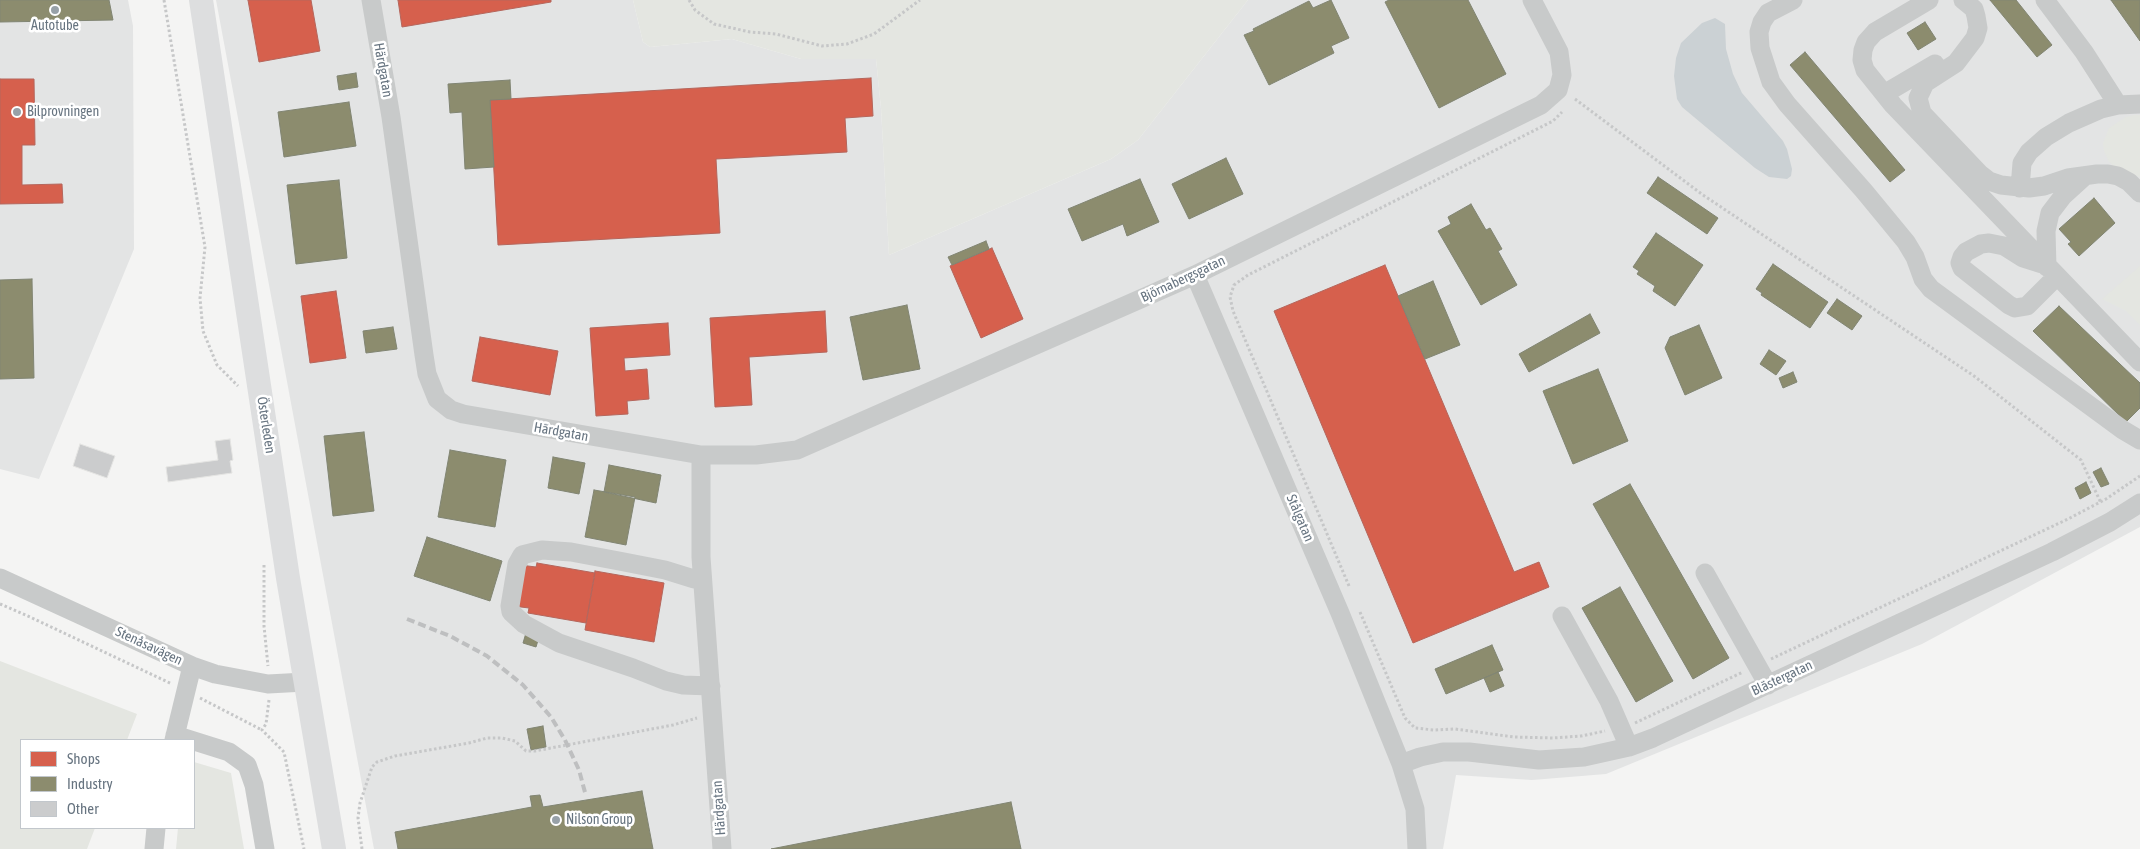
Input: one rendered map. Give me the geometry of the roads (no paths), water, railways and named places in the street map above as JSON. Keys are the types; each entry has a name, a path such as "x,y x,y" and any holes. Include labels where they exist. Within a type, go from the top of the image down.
{"main road":[{"name":"Österleden","path":"201,0 305,682 334,849"}],"street":[{"name":"Härdgatan","path":"371,0 391,117 427,374 437,399 451,410 463,414 701,455 702,577 706,687 722,849"},
{"name":"Björnabergsgatan","path":"701,455 756,454 797,450 1195,275 1541,105 1558,90 1562,75 1559,52 1532,0"},
{"path":"1794,0 1768,14 1762,22 1759,32 1760,48 1771,82 1787,104 1906,242 1915,257 1923,279 1931,289 2123,430 2140,440"},
{"path":"1928,0 1875,32 1862,50 1865,70 1884,94 2140,362"},
{"path":"1963,0 1974,9 1978,28 1976,38 1956,63 1925,83 1918,98 1922,113 1989,181 2020,188 2044,186 2068,178 2097,174 2118,176 2129,182 2140,193"},
{"path":"2045,0 2084,52 2118,105"},
{"path":"1884,94 1950,56 1968,49"},
{"path":"2020,188 2022,163 2029,152 2046,137 2069,123 2101,109 2118,105 2140,104"},
{"path":"2052,272 2046,231 2050,213 2063,196 2085,176"},
{"name":"Stålgatan","path":"1195,275 1329,587 1401,764 1415,808 1417,849"},
{"name":"Blästergatan","path":"1401,764 1420,757 1443,752 1469,752 1538,760 1584,757 1629,747 1653,738 1768,685 2043,556 2110,522 2140,504"},
{"path":"702,577 694,579 665,570 619,560 571,552 542,550 522,555 517,564 510,606 511,612 524,624 559,643 682,686 706,687"},
{"path":"1704,573 1768,685"},
{"name":"Stenåsavägen","path":"0,578 192,666 214,674 268,684 305,682"},
{"path":"1562,616 1609,701 1629,747"},
{"path":"174,738 184,690 192,666"},
{"path":"195,743 229,752 247,765 254,785 265,849"},
{"path":"154,849 156,829"}],"railway":[{"path":"407,619 450,636 487,656 523,685 551,717 565,740 579,770 586,796"}],"place":[{"name":"Autotube","path":"55,10"},
{"name":"Bilprovningen","path":"17,112"},
{"name":"Nilson Group","path":"556,820"}]}
